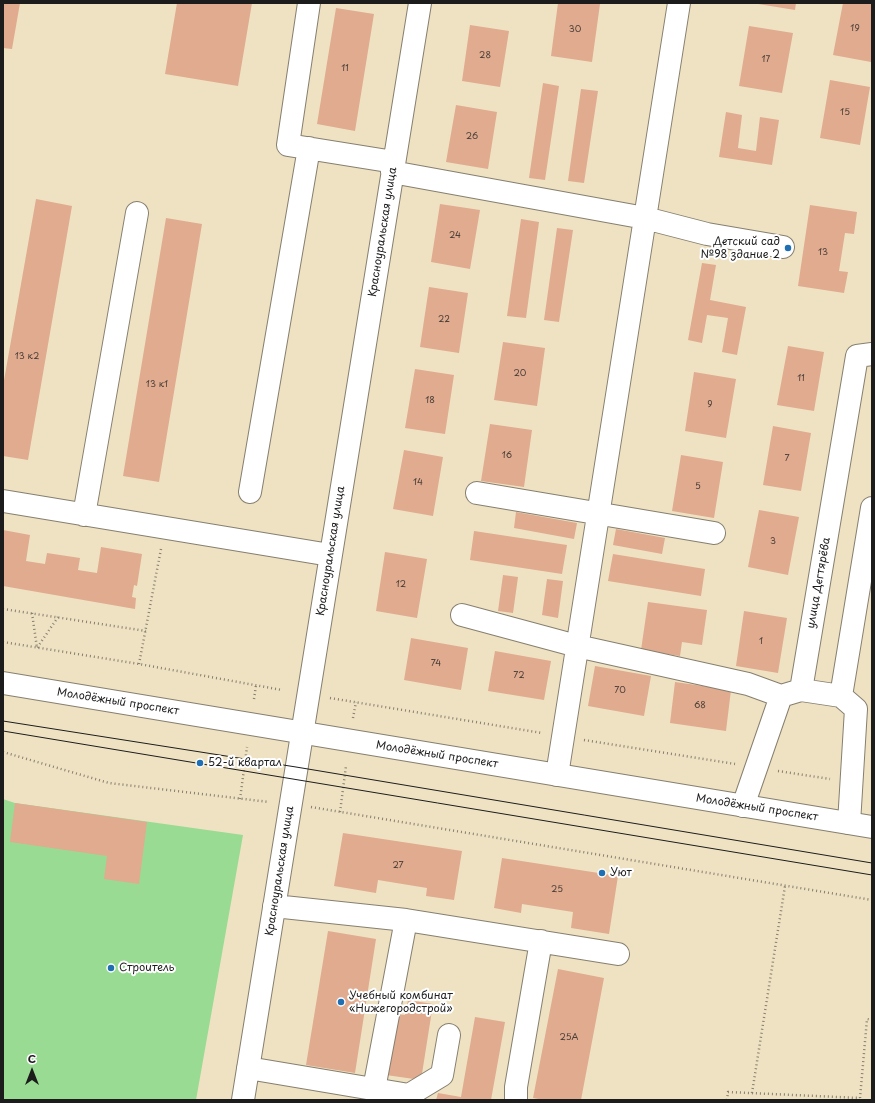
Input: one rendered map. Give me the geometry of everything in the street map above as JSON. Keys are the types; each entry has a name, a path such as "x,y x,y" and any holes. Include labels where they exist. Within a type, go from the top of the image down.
{"street":[{"path":"309,3 288,145 309,148 393,167 645,218 707,234 783,247"},
{"name":"Красноуральская улица","path":"243,1100 420,3"},
{"path":"558,775 577,646 679,3"},
{"path":"250,492 309,148"},
{"path":"84,514 137,213"},
{"name":"улица Дегтярёва","path":"743,806 756,767 791,693 858,356 872,354"},
{"path":"477,493 714,533"},
{"path":"3,501 330,555"},
{"path":"849,823 856,704 872,508"},
{"path":"462,615 577,646 791,693 856,704"},
{"name":"Молодёжный проспект","path":"3,683 872,827"},
{"path":"274,906 406,920 618,954"},
{"path":"374,1089 406,920"},
{"path":"516,1100 516,1087 541,941"},
{"path":"248,1068 374,1089 410,1098 442,1075 449,1035"}],"path":[{"path":"139,664 165,528"},
{"path":"3,608 146,631"},
{"path":"32,613 37,648"},
{"path":"37,648 58,617"},
{"path":"3,642 139,664 282,690"},
{"path":"254,699 256,685"},
{"path":"326,698 852,782"},
{"path":"353,718 356,702"},
{"path":"240,799 247,747"},
{"path":"3,752 109,783 273,802"},
{"path":"340,812 346,766"},
{"path":"304,806 872,900"},
{"path":"752,1093 785,886"},
{"path":"727,1100 728,1092 860,1099 867,1019 872,1020"}],"green space":[{"name":"Строитель","path":"3,799 15,803 243,835 196,1100 3,1100"}],"building":[{"path":"3,3 20,3 12,49 3,48"},
{"path":"177,3 252,3 238,86 165,74"},
{"path":"558,3 600,4 592,62 551,56"},
{"path":"752,3 796,3 795,10"},
{"path":"843,3 872,3 871,62 833,55"},
{"path":"336,8 374,14 355,131 317,124"},
{"path":"470,25 509,31 500,87 462,81"},
{"path":"749,26 793,33 782,93 739,86"},
{"path":"830,80 870,87 860,145 820,138"},
{"path":"543,83 559,86 545,180 529,178"},
{"path":"581,89 598,91 584,183 568,181"},
{"path":"456,105 497,112 488,169 446,162"},
{"path":"726,112 742,115 738,148 756,151 760,117 779,120 772,165 719,157"},
{"path":"36,199 72,206 28,460 3,456 3,386"},
{"path":"440,204 480,210 470,269 431,262"},
{"path":"810,205 857,212 854,234 845,233 839,271 848,272 844,293 798,286"},
{"path":"166,218 202,224 159,482 123,476"},
{"path":"521,219 539,222 526,318 507,316"},
{"path":"557,228 573,230 559,322 544,320"},
{"path":"702,263 716,265 710,300 746,307 737,355 722,352 728,318 707,315 702,343 688,340"},
{"path":"429,287 468,293 459,353 420,347"},
{"path":"503,342 545,348 537,406 494,400"},
{"path":"788,346 824,352 814,411 777,405"},
{"path":"415,369 454,375 445,434 405,428"},
{"path":"694,372 736,379 726,438 685,431"},
{"path":"490,424 532,430 524,487 481,481"},
{"path":"773,426 811,433 801,491 763,485"},
{"path":"404,450 443,457 433,516 393,509"},
{"path":"681,455 723,462 714,518 672,511"},
{"path":"759,510 799,517 788,575 748,567"},
{"path":"516,512 577,523 574,539 514,528"},
{"path":"616,529 665,538 662,554 613,545"},
{"path":"3,530 30,535 26,561 45,564 47,553 80,558 78,570 97,573 101,547 142,554 137,586 134,585 132,597 136,598 135,609 3,586"},
{"path":"474,531 567,545 562,574 470,560"},
{"path":"385,552 427,559 417,618 376,611"},
{"path":"613,554 705,569 701,596 608,581"},
{"path":"503,575 518,577 513,613 498,611"},
{"path":"547,579 563,581 558,618 542,615"},
{"path":"648,602 707,610 702,645 682,642 680,656 641,650"},
{"path":"744,611 787,618 778,673 736,666"},
{"path":"411,638 468,648 461,690 404,680"},
{"path":"495,651 551,661 544,700 488,691"},
{"path":"595,666 651,676 644,716 588,706"},
{"path":"675,682 731,690 726,731 670,723"},
{"path":"15,803 147,822 139,884 104,879 107,856 10,842"},
{"path":"343,833 462,851 454,900 426,896 427,888 378,880 376,893 334,886"},
{"path":"502,858 618,876 609,934 571,928 573,912 522,904 521,913 494,908"},
{"name":"Учебный комбинат «Нижегородстрой»","path":"328,931 376,939 355,1073 306,1065"},
{"path":"558,969 604,978 581,1100 544,1100 533,1098"},
{"path":"408,1000 433,1004 421,1080 386,1075 396,1014 405,1015"},
{"path":"475,1017 505,1022 491,1100 436,1100 438,1093 461,1097"}],"tram line":[{"path":"3,721 296,767 872,863"},
{"path":"3,731 872,875"}],"place":[{"name":"Детский сад №98 здание 2","path":"788,248"},
{"name":"52-й квартал","path":"200,763"},
{"name":"Уют","path":"602,873"},
{"name":"Строитель","path":"111,968"},
{"name":"Учебный комбинат «Нижегородстрой»","path":"341,1002"}]}
